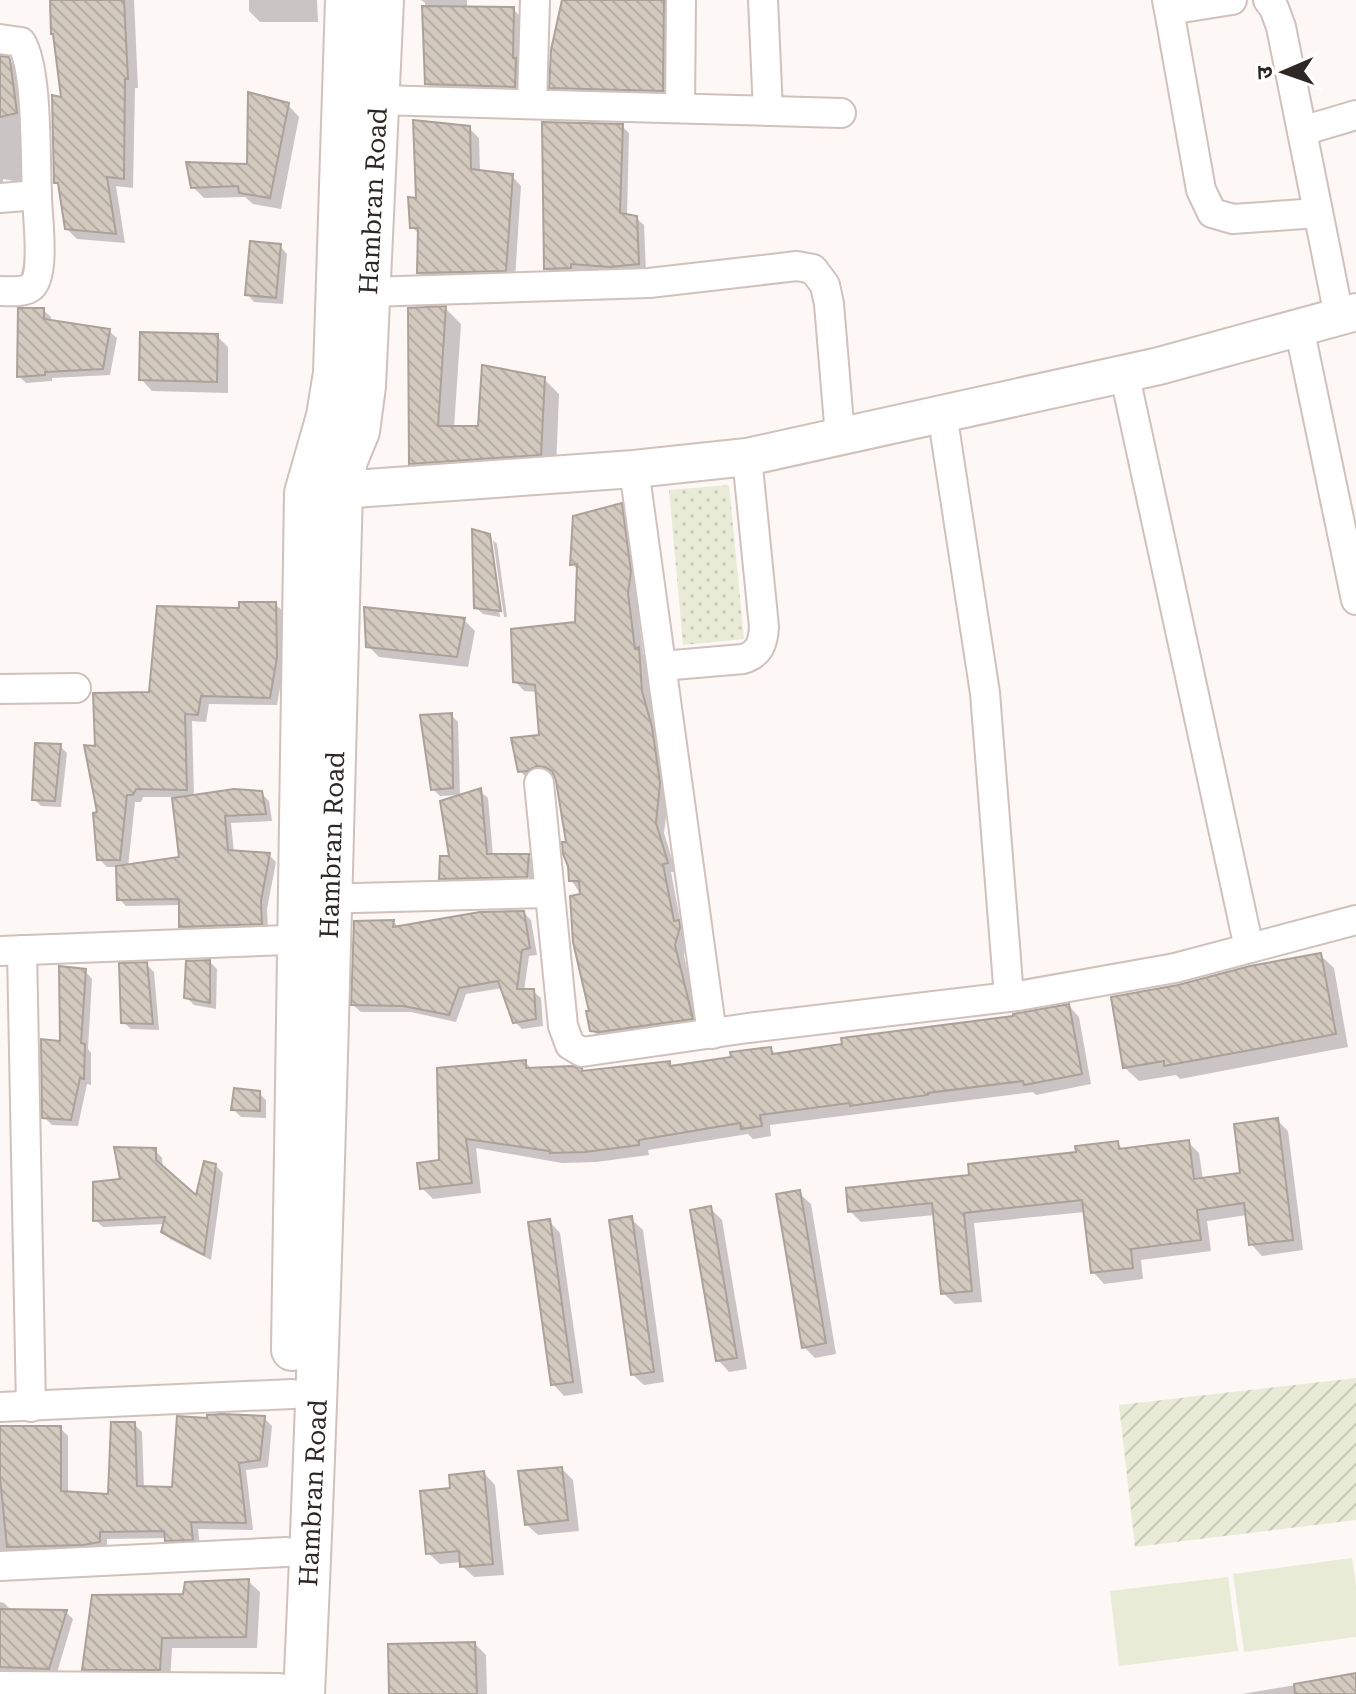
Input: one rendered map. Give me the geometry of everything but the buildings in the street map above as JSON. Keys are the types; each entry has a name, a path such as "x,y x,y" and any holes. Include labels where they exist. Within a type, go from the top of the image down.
{"main road":[{"name":"Hambran Road","path":"287,1692 286,1552 314,919 324,491 327,416 334,373 346,0"},
{"name":"Hambran Road","path":"324,491 344,473 359,431 364,405 383,0"},
{"name":"Hambran Road","path":"287,1692 324,1225 314,919"}],"street":[{"path":"532,104 535,0"},
{"path":"680,108 681,0"},
{"path":"763,0 768,111"},
{"path":"1232,0 1168,5 1201,190 1212,213 1233,219 1318,213"},
{"path":"324,491 634,469 747,457 1159,366 1347,314 1318,213 1278,17 1268,0"},
{"path":"0,39 21,42 27,50 39,262 34,284 27,289 0,291"},
{"path":"378,100 841,113"},
{"path":"1302,131 1356,115"},
{"path":"0,198 37,195"},
{"path":"368,292 649,283 797,266 813,269 825,285 829,304 840,436"},
{"path":"1299,327 1356,600"},
{"path":"1124,372 1249,948"},
{"path":"942,413 985,693 1009,997"},
{"path":"662,666 743,659 754,656 762,644 764,627 747,457"},
{"path":"634,469 712,1034"},
{"path":"0,689 76,688"},
{"path":"539,783 563,1026 573,1049 582,1052 1009,997 1175,968 1356,920"},
{"path":"31,1407 11,950 548,893"},
{"path":"0,1407 292,1394"},
{"path":"0,1566 286,1552"},
{"path":"0,1686 287,1692"}],"green space":[{"path":"729,485 744,639 683,645 669,490"},
{"path":"1356,1378 1356,1520 1135,1547 1119,1405"},
{"path":"1352,1558 1356,1586 1356,1637 1244,1652 1233,1574"},
{"path":"1228,1577 1238,1651 1119,1666 1110,1591"}]}
